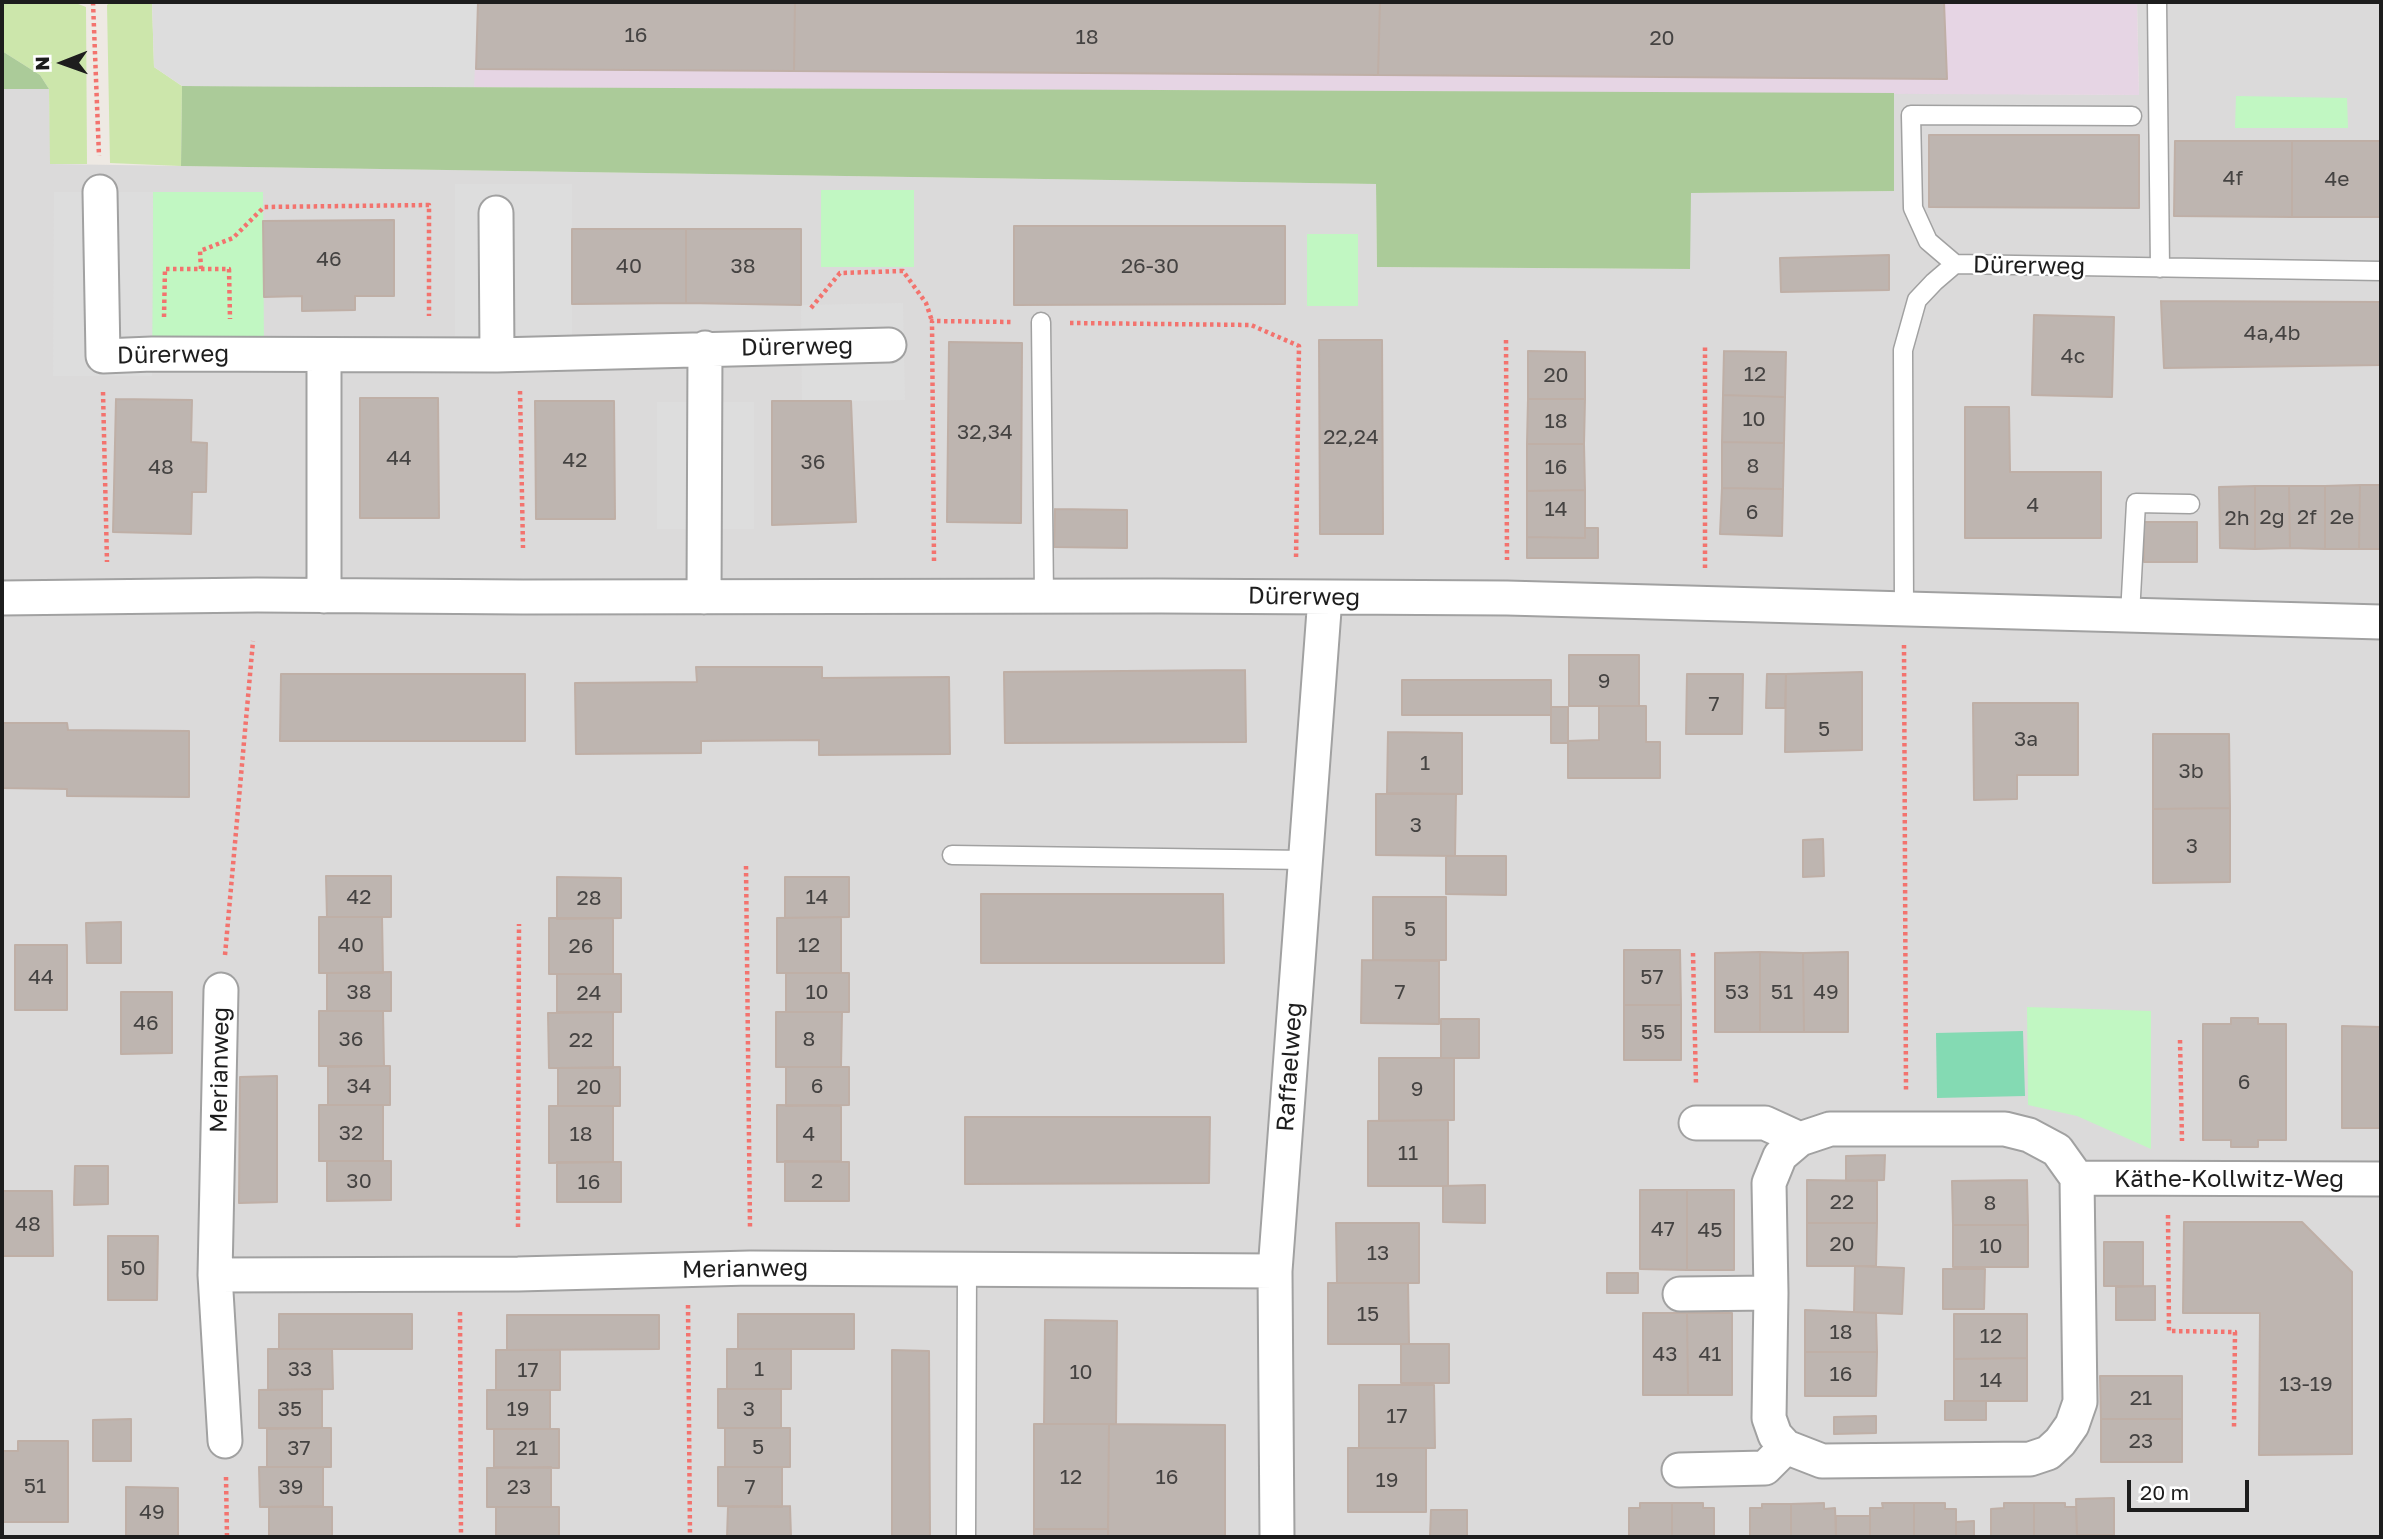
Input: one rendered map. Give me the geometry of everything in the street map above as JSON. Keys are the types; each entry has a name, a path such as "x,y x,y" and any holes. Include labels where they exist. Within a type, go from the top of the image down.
{"street":[{"name":"Dürerweg","path":"100,192 103,356 508,354 889,345"},
{"path":"496,213 508,354"},
{"name":"Dürerweg","path":"704,597 705,348"},
{"path":"324,355 324,596"},
{"name":"Dürerweg","path":"2,598 121,595 1507,598 2381,622"},
{"name":"Raffaelweg","path":"1277,1537 1275,1271 1325,597"},
{"name":"Merianweg","path":"221,990 215,1275 225,1441"},
{"path":"1679,1470 1765,1468 1786,1447 1775,1435 1769,1418 1769,1183 1780,1156 1800,1139 1765,1123 1696,1123"},
{"name":"Käthe-Kollwitz-Weg","path":"1786,1447 1822,1461 2030,1460 2048,1453 2060,1442 2072,1425 2080,1402 2077,1178 2057,1150 2029,1135 2005,1129 1830,1129 1800,1139"},
{"name":"Käthe-Kollwitz-Weg","path":"2077,1178 2381,1179"},
{"name":"Merianweg","path":"215,1275 517,1274 750,1268 1275,1271"},
{"path":"1680,1294 1771,1293"}],"lane":[{"path":"2157,2 2160,268"},
{"path":"1955,264 1928,240 1913,208 1911,115 2132,117"},
{"name":"Dürerweg","path":"1904,609 1903,350 1917,300 1955,264 2381,271"},
{"path":"1041,322 1044,596"},
{"path":"2130,615 2136,503 2190,504"},
{"path":"952,855 1305,860"},
{"path":"966,1537 967,1268"}],"path":[{"path":"93,2 100,192"},
{"path":"201,269 200,251 233,237 264,206 429,205 429,355"},
{"path":"164,322 164,269 229,269 230,322 200,322 200,355"},
{"path":"801,348 801,321 840,273 903,271 926,303 932,321 934,563"},
{"path":"932,321 1251,325 1299,346 1295,567"},
{"path":"1506,340 1507,568"},
{"path":"1705,347 1705,572"},
{"path":"508,354 523,548"},
{"path":"103,356 107,563"},
{"path":"1904,609 1907,1130"},
{"path":"225,953 253,641"},
{"name":"Merianweg","path":"746,866 750,1228"},
{"path":"518,1227 519,924"},
{"path":"1693,953 1696,1123"},
{"path":"2180,1040 2169,1331 2235,1332 2234,1429"},
{"path":"460,1300 461,1537"},
{"name":"Merianweg","path":"688,1300 690,1537"},
{"path":"225,1441 227,1537"}],"shaded area":[{"path":"152,2 2137,2 2139,95 182,86"},
{"path":"152,2 478,2 474,87 182,86 154,67"},
{"path":"2137,2 2381,2 2381,1537 2,1537 2,89 49,89 51,164 1376,184 1377,267 1689,269 1690,193 1893,191 1894,93 2139,95"},
{"path":"455,184 572,184 572,336 455,336"},
{"path":"54,192 153,192 152,376 53,376"},
{"path":"903,303 905,400 802,402 801,305"},
{"path":"657,402 754,402 754,529 657,529"}],"green space":[{"path":"2,2 73,2 86,7 87,164 50,164 49,89 40,75 2,51"},
{"path":"110,2 152,2 154,67 182,86 181,166 110,163 107,5"},
{"path":"2,51 40,75 49,89 2,89"},
{"path":"182,86 1894,93 1894,191 1691,193 1690,269 1377,267 1376,184 181,166"},
{"path":"2236,96 2347,98 2348,128 2235,128"},
{"path":"821,190 914,190 914,267 821,267"},
{"path":"153,192 263,192 264,354 152,354"},
{"path":"1307,234 1358,234 1358,306 1307,306"},
{"path":"2027,1007 2151,1011 2151,1149 2077,1116 2028,1105"},
{"path":"2023,1031 2025,1096 1937,1098 1936,1033"}],"building":[{"path":"478,2 795,2 794,71 476,69"},
{"path":"795,2 1380,2 1378,75 794,71"},
{"path":"1380,2 1944,2 1947,79 1378,75"},
{"path":"1929,135 2139,135 2139,208 1929,207"},
{"path":"2175,141 2292,141 2292,217 2174,216"},
{"path":"2292,141 2381,141 2381,217 2292,217"},
{"path":"394,220 394,296 355,296 355,310 302,311 302,296 264,297 263,221"},
{"path":"1014,226 1285,226 1285,304 1014,305"},
{"path":"572,229 686,229 686,303 572,304"},
{"path":"686,229 801,229 801,305 686,303"},
{"path":"1889,255 1889,290 1781,292 1780,258"},
{"path":"2161,301 2381,302 2381,365 2164,368"},
{"path":"2034,315 2114,317 2112,397 2032,395"},
{"path":"1319,340 1382,340 1383,534 1320,534"},
{"path":"949,342 1022,343 1021,523 947,522"},
{"path":"1528,351 1585,352 1585,399 1528,399"},
{"path":"1724,351 1786,352 1785,397 1723,395"},
{"path":"1723,395 1785,397 1784,443 1722,442"},
{"path":"360,398 438,398 439,518 360,518"},
{"path":"116,399 192,400 191,442 207,443 206,492 192,492 191,534 113,532"},
{"path":"1528,399 1585,399 1584,444 1527,444"},
{"path":"535,401 614,401 615,519 536,519"},
{"path":"772,401 851,401 856,522 772,525"},
{"path":"1965,407 2009,407 2010,472 2101,472 2101,538 1965,538"},
{"path":"1722,442 1784,443 1783,489 1722,488"},
{"path":"1527,444 1584,444 1585,490 1527,491"},
{"path":"2360,485 2381,485 2381,549 2359,549"},
{"path":"2360,485 2359,549 2325,549 2325,486"},
{"path":"2255,486 2289,486 2290,548 2255,549"},
{"path":"2255,486 2255,549 2220,548 2219,487"},
{"path":"2289,486 2325,486 2325,549 2290,548"},
{"path":"1722,488 1783,489 1782,536 1720,534"},
{"path":"1585,490 1585,538 1527,537 1527,491"},
{"path":"1055,509 1127,510 1127,548 1054,547"},
{"path":"2144,522 2197,522 2197,562 2144,562"},
{"path":"1585,528 1598,528 1598,558 1527,558 1527,537 1585,538"},
{"path":"1569,655 1639,655 1639,706 1569,706"},
{"path":"696,667 822,667 822,678 949,677 950,754 819,755 819,740 701,741 701,753 576,754 575,683 697,682"},
{"path":"1245,670 1246,742 1005,743 1004,672"},
{"path":"1862,672 1862,750 1785,752 1786,674"},
{"path":"281,674 525,674 525,741 280,741"},
{"path":"1687,674 1743,674 1742,734 1686,734"},
{"path":"1767,674 1786,674 1785,708 1766,708"},
{"path":"1402,680 1551,680 1551,715 1402,715"},
{"path":"1973,703 2078,703 2078,775 2017,775 2017,799 1974,800"},
{"path":"1599,706 1646,706 1646,742 1660,742 1660,778 1568,778 1568,741 1599,740"},
{"path":"1551,707 1568,707 1568,743 1551,743"},
{"path":"2,723 67,723 68,730 189,731 189,797 67,796 67,789 2,788"},
{"path":"1388,732 1462,733 1462,794 1387,793"},
{"path":"2153,734 2229,734 2230,808 2153,809"},
{"path":"1376,794 1456,794 1455,856 1376,855"},
{"path":"2230,808 2230,882 2153,883 2153,809"},
{"path":"1823,839 1824,876 1803,877 1803,840"},
{"path":"1446,856 1506,856 1506,895 1446,894"},
{"path":"326,876 391,876 391,917 327,917"},
{"path":"557,877 621,878 621,918 557,919"},
{"path":"785,877 849,877 849,917 785,918"},
{"path":"981,894 1223,894 1224,963 981,963"},
{"path":"1373,897 1446,897 1446,960 1373,960"},
{"path":"319,917 382,917 383,973 319,973"},
{"path":"841,917 841,973 777,973 777,918"},
{"path":"549,918 613,918 613,974 549,974"},
{"path":"121,922 121,963 87,963 86,923"},
{"path":"15,945 67,945 67,1010 15,1010"},
{"path":"1624,950 1680,950 1681,1005 1624,1005"},
{"path":"1760,952 1760,1032 1715,1032 1715,953"},
{"path":"1760,952 1803,953 1804,1032 1760,1032"},
{"path":"1848,952 1848,1032 1804,1032 1803,953"},
{"path":"1362,960 1439,961 1439,1024 1361,1023"},
{"path":"391,972 391,1011 327,1011 327,973"},
{"path":"786,973 849,973 849,1012 786,1012"},
{"path":"557,974 621,974 621,1012 557,1012"},
{"path":"121,992 172,992 172,1053 121,1054"},
{"path":"1624,1005 1681,1005 1681,1060 1624,1060"},
{"path":"319,1011 383,1011 384,1066 319,1066"},
{"path":"613,1012 613,1068 549,1068 548,1013"},
{"path":"776,1012 842,1012 841,1067 776,1067"},
{"path":"2231,1018 2258,1018 2258,1024 2286,1024 2286,1140 2258,1140 2258,1147 2231,1147 2231,1140 2203,1140 2203,1024 2231,1024"},
{"path":"1441,1019 1479,1019 1479,1058 1441,1058"},
{"path":"2342,1026 2381,1027 2381,1128 2342,1128"},
{"path":"1379,1058 1454,1058 1454,1120 1379,1121"},
{"path":"390,1066 390,1105 328,1105 328,1067"},
{"path":"620,1067 620,1106 558,1106 558,1068"},
{"path":"786,1067 849,1067 849,1105 786,1106"},
{"path":"277,1076 277,1202 239,1203 240,1077"},
{"path":"319,1105 383,1105 383,1161 319,1161"},
{"path":"777,1105 841,1106 841,1161 777,1162"},
{"path":"549,1106 613,1106 613,1162 549,1163"},
{"path":"965,1117 1210,1117 1209,1183 965,1184"},
{"path":"1448,1120 1448,1186 1368,1186 1368,1121"},
{"path":"1885,1155 1884,1180 1846,1181 1846,1156"},
{"path":"327,1161 391,1161 391,1200 327,1201"},
{"path":"785,1161 849,1162 849,1201 785,1201"},
{"path":"557,1162 621,1162 621,1202 557,1202"},
{"path":"75,1166 108,1166 108,1204 74,1205"},
{"path":"1807,1180 1877,1181 1877,1223 1807,1223"},
{"path":"2027,1180 2028,1225 1953,1225 1952,1181"},
{"path":"1485,1185 1485,1223 1443,1222 1443,1186"},
{"path":"1640,1190 1687,1190 1687,1270 1640,1269"},
{"path":"1687,1190 1734,1190 1734,1270 1687,1270"},
{"path":"3,1191 52,1191 53,1256 2,1256"},
{"path":"2184,1222 2302,1222 2352,1272 2352,1454 2259,1455 2260,1313 2183,1313"},
{"path":"1336,1223 1419,1223 1419,1283 1337,1283"},
{"path":"1807,1223 1877,1223 1876,1266 1807,1266"},
{"path":"1953,1225 2028,1225 2028,1267 1953,1267"},
{"path":"108,1236 158,1236 157,1300 108,1300"},
{"path":"2104,1242 2143,1242 2143,1286 2104,1286"},
{"path":"1855,1266 1904,1268 1902,1314 1854,1312"},
{"path":"1943,1269 1985,1269 1984,1309 1943,1309"},
{"path":"1607,1273 1638,1273 1638,1293 1607,1293"},
{"path":"1328,1283 1408,1283 1409,1344 1328,1344"},
{"path":"2155,1286 2155,1320 2116,1320 2116,1287"},
{"path":"1805,1310 1876,1313 1877,1352 1805,1352"},
{"path":"1643,1313 1687,1313 1688,1395 1643,1395"},
{"path":"1687,1313 1732,1313 1732,1395 1688,1395"},
{"path":"279,1314 412,1314 412,1349 279,1349"},
{"path":"738,1314 854,1314 854,1349 738,1349"},
{"path":"1954,1314 2027,1314 2027,1358 1954,1359"},
{"path":"507,1315 659,1315 659,1349 507,1350"},
{"path":"1045,1320 1117,1321 1116,1424 1044,1424"},
{"path":"1401,1344 1449,1344 1449,1383 1401,1383"},
{"path":"268,1349 332,1349 333,1389 268,1390"},
{"path":"727,1349 791,1349 791,1389 727,1389"},
{"path":"496,1350 560,1350 560,1390 496,1390"},
{"path":"892,1350 929,1351 930,1537 892,1537"},
{"path":"1805,1352 1877,1352 1876,1396 1805,1396"},
{"path":"2027,1358 2027,1401 1954,1401 1954,1359"},
{"path":"2100,1376 2182,1376 2182,1419 2101,1419"},
{"path":"1359,1385 1434,1385 1435,1448 1359,1448"},
{"path":"322,1389 322,1428 259,1428 259,1390"},
{"path":"718,1389 781,1389 781,1428 718,1428"},
{"path":"487,1390 550,1390 550,1429 487,1429"},
{"path":"1945,1401 1986,1401 1986,1420 1945,1420"},
{"path":"1876,1416 1876,1433 1834,1434 1834,1417"},
{"path":"131,1419 131,1461 93,1461 93,1420"},
{"path":"2101,1419 2182,1419 2182,1462 2101,1462"},
{"path":"1034,1424 1109,1424 1108,1529 1034,1529"},
{"path":"1109,1424 1225,1425 1225,1537 1108,1537"},
{"path":"331,1428 331,1467 267,1467 267,1429"},
{"path":"725,1428 790,1428 790,1467 725,1467"},
{"path":"494,1429 559,1429 559,1468 494,1467"},
{"path":"18,1441 68,1441 68,1522 2,1522 2,1451 18,1451"},
{"path":"1348,1448 1426,1448 1426,1512 1348,1512"},
{"path":"259,1467 323,1467 323,1506 260,1507"},
{"path":"551,1467 551,1507 487,1507 487,1468"},
{"path":"718,1467 782,1467 782,1507 718,1506"},
{"path":"126,1487 178,1488 178,1537 126,1537"},
{"path":"2114,1498 2114,1535 2077,1535 2076,1499"},
{"path":"1640,1503 1672,1503 1672,1537 1629,1537 1629,1508 1640,1508"},
{"path":"1672,1503 1703,1503 1703,1508 1714,1508 1714,1537 1672,1537"},
{"path":"1824,1503 1824,1509 1835,1508 1836,1537 1791,1537 1791,1504"},
{"path":"1882,1503 1914,1503 1914,1537 1870,1537 1870,1508 1883,1508"},
{"path":"1914,1503 1945,1503 1945,1509 1956,1509 1956,1537 1914,1537"},
{"path":"2004,1503 2034,1503 2034,1537 1991,1537 1991,1509 2004,1508"},
{"path":"2034,1503 2065,1503 2065,1507 2076,1507 2077,1537 2034,1537"},
{"path":"1762,1504 1791,1504 1791,1537 1750,1537 1750,1508 1762,1508"},
{"path":"790,1506 791,1537 727,1537 728,1507"},
{"path":"269,1507 332,1507 332,1537 269,1537"},
{"path":"496,1507 559,1507 559,1537 496,1537"},
{"path":"1431,1510 1467,1510 1467,1537 1430,1537"},
{"path":"1836,1516 1870,1516 1870,1537 1836,1537"},
{"path":"1974,1521 1974,1537 1956,1537 1956,1522"},
{"path":"1034,1529 1108,1529 1108,1537 1034,1537"}]}
